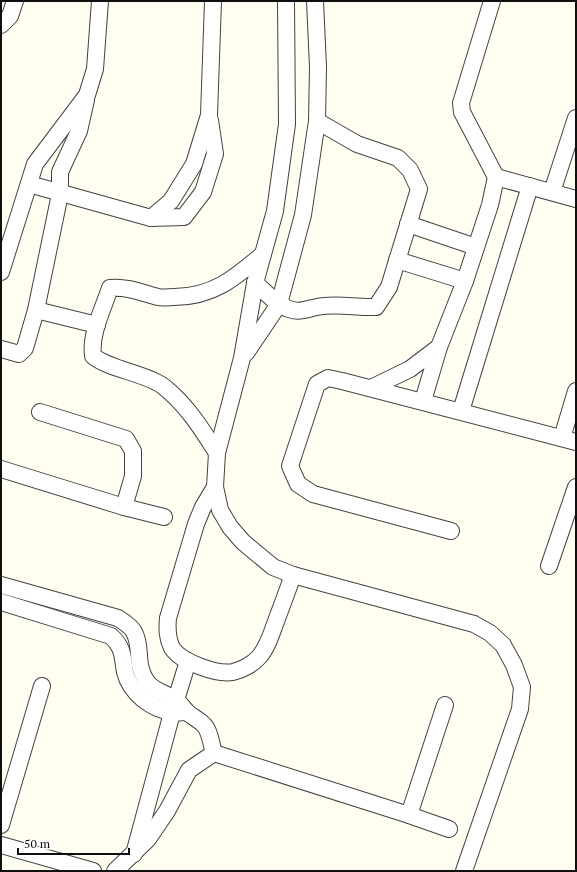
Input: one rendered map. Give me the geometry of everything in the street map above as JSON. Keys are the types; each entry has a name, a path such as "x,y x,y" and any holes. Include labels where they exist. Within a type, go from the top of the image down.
{"street":[{"path":"1,25 10,16 15,1"},
{"path":"1,349 19,354 25,348 36,310 60,194 60,172 79,131 87,96 96,69 100,1"},
{"path":"29,184 60,194 151,218 184,217 203,192 214,154 209,115 213,1"},
{"path":"286,1 287,124 275,211 255,283 242,358 217,453 215,487 220,510 230,527 257,554 273,567 293,575 474,624 490,633 503,645 514,665 522,687 520,709 464,871"},
{"path":"242,358 279,304 303,215 316,121 318,67 315,1"},
{"path":"423,402 439,348 465,281 490,205 496,177 462,112 460,103 492,1"},
{"path":"1,272 35,164 87,96"},
{"path":"151,218 171,202 194,164 209,115"},
{"path":"552,192 576,118"},
{"path":"255,283 279,304 298,312 318,307 338,305 360,308 376,307 389,287 419,189 410,170 398,158 357,144 316,121"},
{"path":"496,177 576,199"},
{"path":"461,411 530,186"},
{"path":"408,224 476,247"},
{"path":"217,453 182,402 160,383 136,373 99,361 93,356 92,348 97,325 110,288 118,287 161,297 188,297 215,290 242,272 263,254"},
{"path":"397,260 465,281"},
{"path":"36,310 97,325"},
{"path":"371,388 410,369 439,348"},
{"path":"451,531 313,494 298,484 290,466 317,384 328,378 569,440 576,391"},
{"path":"40,412 126,439 133,452 133,476 124,507"},
{"path":"1,469 124,507 164,517"},
{"path":"215,487 203,507 196,524 168,618 167,633 172,647 177,654 188,661 217,672 232,672 247,667 259,657 267,643 293,575"},
{"path":"550,566 576,487"},
{"path":"1,584 118,618 134,632 138,642 139,664 143,676 149,684 178,708 204,724 214,752"},
{"path":"1,602 111,636 118,642 122,652 126,674 132,687 141,698 154,706 178,708"},
{"path":"134,854 178,708 188,661"},
{"path":"1,825 42,686"},
{"path":"409,815 445,705"},
{"path":"214,752 449,829"},
{"path":"115,871 148,839 167,811 189,770 214,752"},
{"path":"1,845 93,871"}]}
